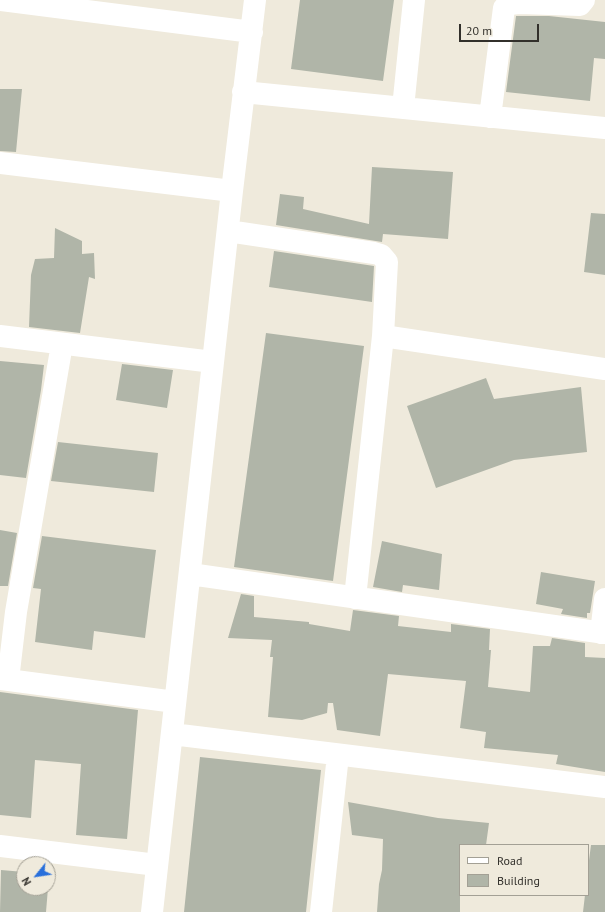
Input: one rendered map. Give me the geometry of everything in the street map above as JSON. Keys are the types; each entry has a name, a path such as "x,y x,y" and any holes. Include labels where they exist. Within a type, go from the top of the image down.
{"street":[{"path":"1,0 100,6 252,32"},
{"path":"152,912 243,92 256,0"},
{"path":"403,108 414,0"},
{"path":"490,117 504,8 510,4 518,3 580,5 584,2 584,0"},
{"path":"243,92 605,128"},
{"path":"0,163 232,191"},
{"path":"228,231 374,253 381,256 387,262 383,336 355,598"},
{"path":"0,336 213,362"},
{"path":"383,336 605,369"},
{"path":"62,344 8,611 4,679 175,702"},
{"path":"190,574 603,633 605,599"},
{"path":"172,734 605,787"},
{"path":"321,912 338,754"},
{"path":"0,846 157,865"}],"building":[{"path":"300,0 394,0 383,81 291,69"},
{"path":"516,16 549,16 605,22 605,59 594,58 590,101 506,92"},
{"path":"0,89 22,89 16,152 0,151"},
{"path":"372,167 453,172 448,239 383,234 382,242 276,225 280,194 304,197 303,209 369,224"},
{"path":"591,213 605,214 605,275 584,272"},
{"path":"55,228 82,241 82,254 94,253 95,279 89,277 80,333 29,327 31,275 35,259 54,258"},
{"path":"274,251 374,266 372,302 269,287"},
{"path":"266,333 364,346 333,581 234,567"},
{"path":"0,361 44,365 26,478 0,475"},
{"path":"122,364 173,370 167,408 116,400"},
{"path":"486,378 494,399 581,387 587,452 514,460 436,488 407,406"},
{"path":"58,442 158,453 154,492 51,481"},
{"path":"0,530 17,533 8,586 0,586"},
{"path":"42,536 156,550 145,638 94,631 92,650 35,642 41,589 33,588"},
{"path":"382,541 442,554 439,590 403,585 402,592 373,587"},
{"path":"541,572 595,581 590,613 587,613 587,618 561,614 563,609 536,604"},
{"path":"241,594 254,596 254,617 309,622 309,624 350,631 353,610 399,616 398,626 451,632 451,624 490,629 489,650 491,650 488,687 530,692 533,646 550,646 552,638 585,643 585,657 605,658 605,772 556,764 558,755 484,748 486,732 460,728 466,681 388,674 380,736 337,730 333,703 328,703 327,713 302,720 268,717 273,657 270,657 272,640 228,638"},
{"path":"0,692 138,710 127,839 76,835 81,764 35,760 31,818 0,815"},
{"path":"200,757 321,770 306,912 184,912"},
{"path":"348,802 438,818 489,823 486,844 459,844 460,912 377,912 379,884 382,870 383,839 352,835"},
{"path":"591,845 605,845 605,912 583,912 585,896 589,896 589,860"},
{"path":"1,870 16,871 16,896 47,896 46,912 0,912"}]}
